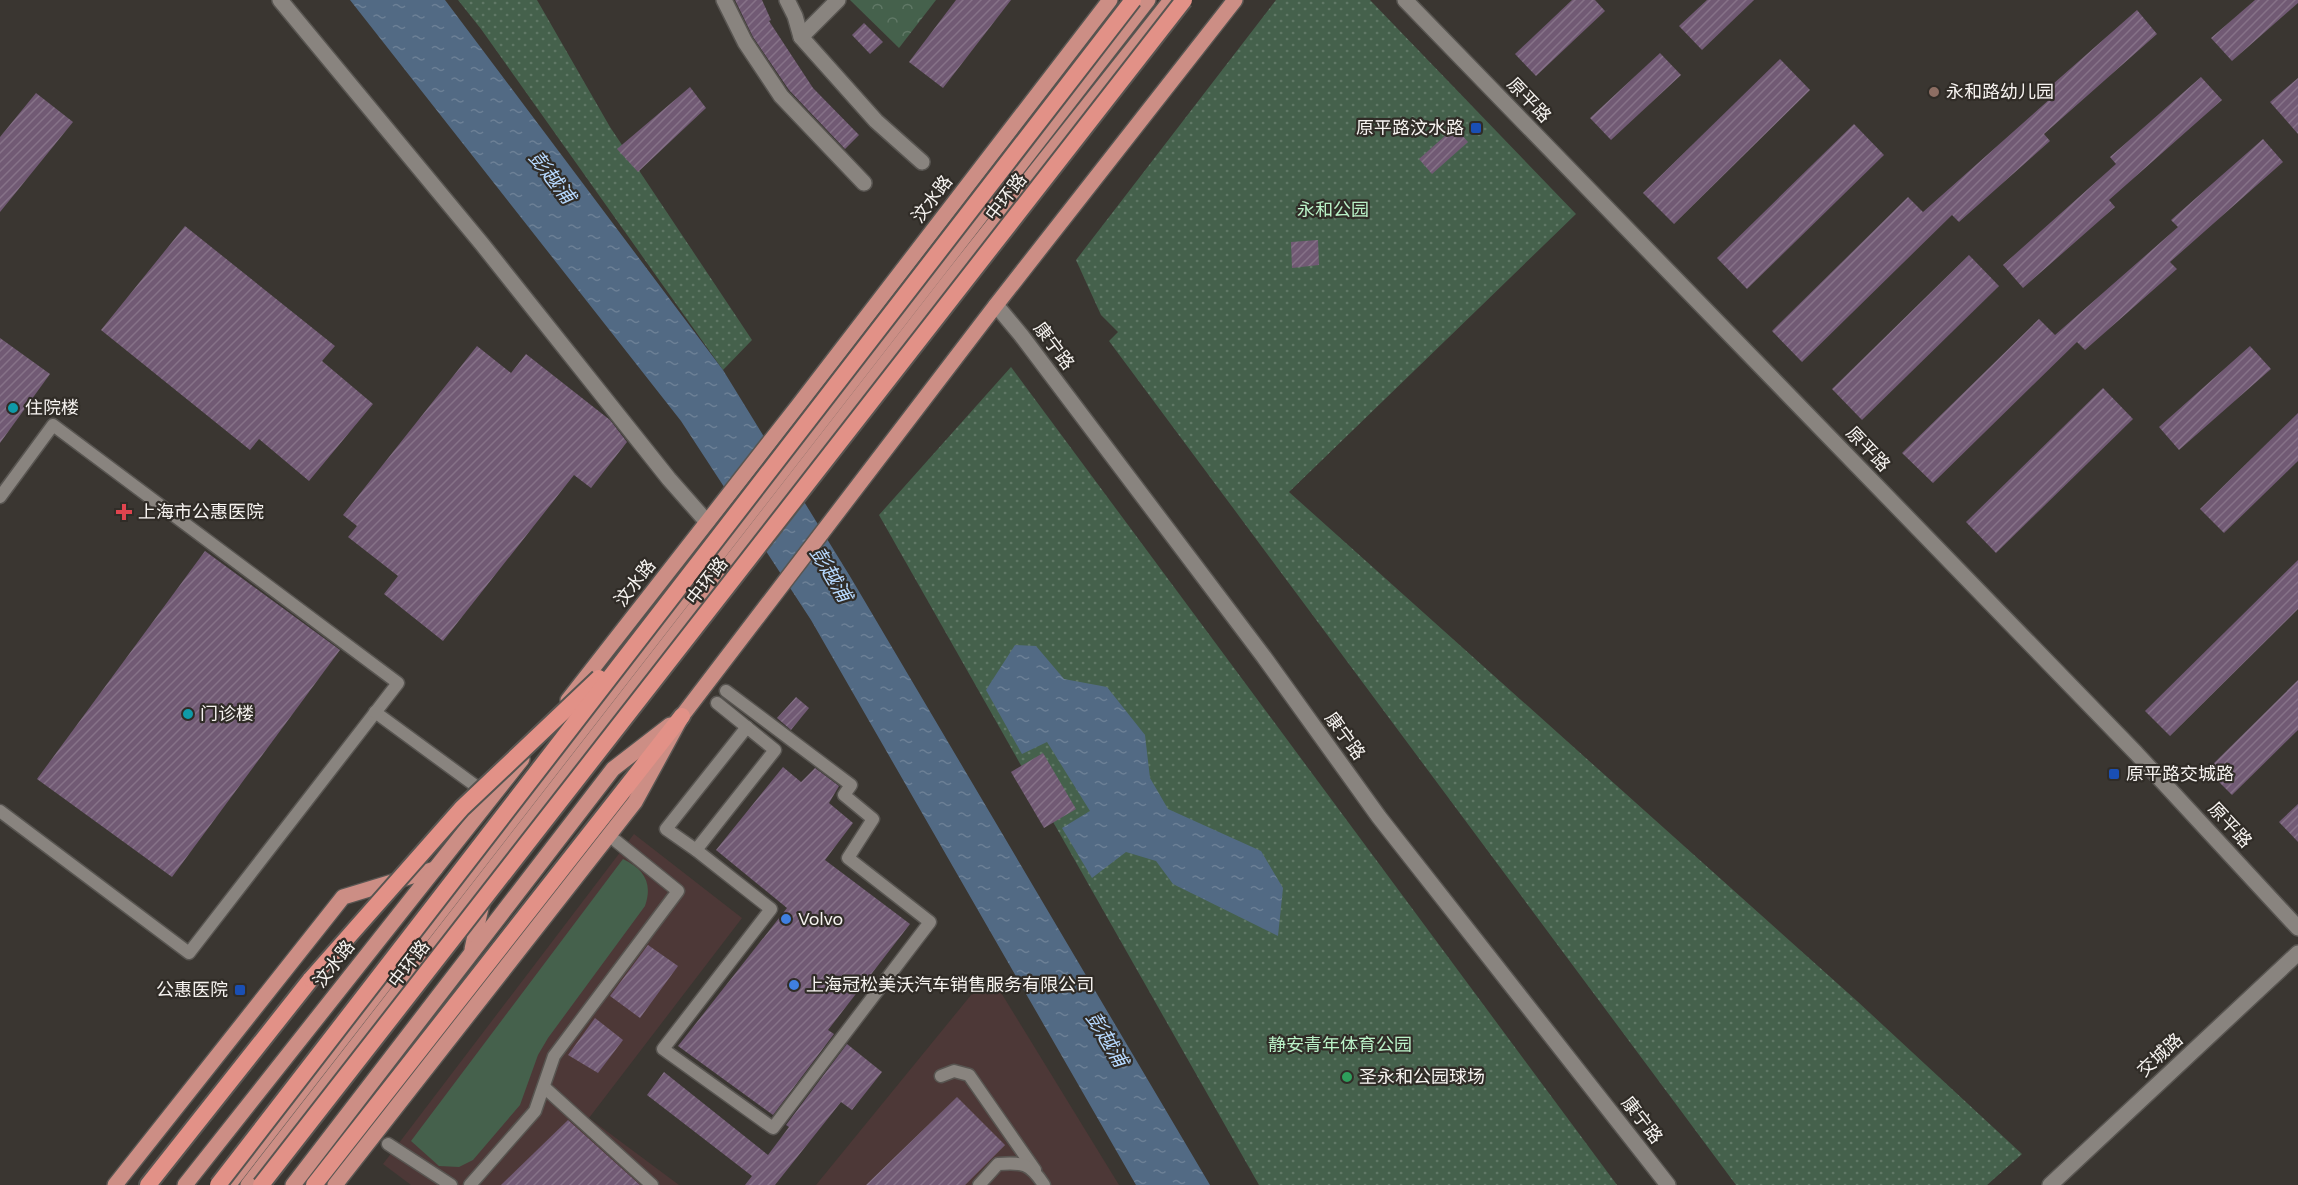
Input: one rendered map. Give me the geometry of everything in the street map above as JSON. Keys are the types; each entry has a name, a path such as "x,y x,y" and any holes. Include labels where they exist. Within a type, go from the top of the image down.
{"highway":[{"name":"中环路","path":"219,1185 1133,0"},
{"name":"中环路","path":"261,1185 1184,0"},
{"path":"148,1185 311,979 462,808 637,643"},
{"path":"314,1185 682,716"}],"main road":[{"name":"汶水路","path":"185,1185 722,504 1110,0"},
{"path":"248,1185 489,875 726,556 815,429 1148,0"},
{"path":"228,1185 592,717 823,444 1171,0"},
{"path":"335,1185 635,802 682,716 996,305 1235,0"},
{"path":"975,176 1053,122"},
{"path":"592,717 603,656"},
{"path":"293,1185 613,769 682,716"},
{"path":"115,1185 343,897 435,869"},
{"path":"470,954 489,875"}],"street":[{"path":"280,0 482,244 707,522"},
{"path":"724,0 746,42 781,96 864,183"},
{"path":"787,0 795,16 801,37 876,121 922,162"},
{"path":"801,37 838,0"},
{"name":"原平路","path":"1405,0 2136,753 2298,928"},
{"name":"康宁路","path":"996,305 1264,657 1379,817 1668,1185"},
{"name":"交城路","path":"2049,1185 2298,953"}],"lane":[{"path":"0,497 53,425 398,683 189,953 0,812"},
{"path":"726,691 851,785 844,795 873,819 848,858 930,922 773,1128 663,1048 771,909 666,829 747,727"},
{"path":"696,850 774,750 717,704"},
{"path":"375,712 491,797"},
{"path":"470,1185 535,1111 554,1056 678,891 616,841"},
{"path":"942,1076 954,1071 969,1075 1044,1185"},
{"path":"544,1087 652,1185"},
{"path":"388,1144 451,1185"},
{"path":"979,1185 998,1164 1019,1162 1035,1170"}],"shaded area":[{"path":"634,834 742,918 589,1118 679,1185 411,1185 383,1164"},
{"path":"989,973 1119,1185 816,1185"}],"green space":[{"path":"458,0 537,0 610,127 752,340 723,370 481,29"},
{"path":"850,0 936,0 899,48"},
{"name":"永和公园","path":"1276,0 1370,0 1576,214 1289,492 1857,1001 2022,1154 1987,1185 1736,1185 1109,341 1118,332 1101,315 1076,260"},
{"name":"静安青年体育公园","path":"1011,367 1617,1185 1259,1185 879,515"},
{"path":"623,859 636,867 645,878 648,890 645,906 548,1038 538,1055 520,1105 473,1160 459,1167 439,1166 411,1141"}],"water":[{"name":"彭越浦","path":"350,0 445,0 723,370 851,578 1210,1185 1136,1185 811,620 681,421"},
{"path":"1015,645 1036,646 1064,679 1107,687 1145,735 1150,778 1168,809 1261,851 1283,888 1278,936 1173,884 1156,861 1126,852 1092,878 1062,828 1090,811 1047,742 1022,754 986,690"}],"building":[{"path":"735,0 762,0 771,20 769,21 813,88 859,135 845,149 789,90 753,37"},
{"path":"956,0 1011,0 943,88 909,62"},
{"path":"1572,0 1595,0 1605,11 1536,76 1515,54"},
{"path":"1707,0 1754,0 1702,50 1679,26"},
{"path":"2255,0 2298,0 2298,3 2232,61 2211,38"},
{"path":"2137,10 2157,34 2044,134 2050,141 1959,222 1952,215 1802,362 1772,331 1908,197 1923,212 2051,98 2045,91"},
{"path":"864,23 883,42 870,54 852,35"},
{"path":"1660,53 1681,75 1611,140 1590,118"},
{"path":"1780,59 1810,90 1674,224 1643,193"},
{"path":"2201,77 2222,100 2109,200 2115,207 2023,288 2003,265 2116,164 2110,157"},
{"path":"2298,78 2298,134 2270,102"},
{"path":"690,87 706,108 638,172 617,149"},
{"path":"36,93 73,122 0,212 0,137"},
{"path":"1854,124 1884,155 1747,289 1717,258"},
{"path":"1455,127 1468,142 1432,174 1419,159"},
{"path":"2263,139 2283,162 2170,262 2177,269 2085,350 2077,342 1933,483 1902,453 2039,319 2055,335 2178,227 2171,220"},
{"path":"185,226 335,346 322,361 373,404 309,481 259,439 250,450 101,330"},
{"path":"1318,240 1319,265 1292,268 1291,242"},
{"path":"1969,255 1999,286 1862,420 1832,389"},
{"name":"住院楼","path":"0,338 50,374 0,443"},
{"path":"477,346 511,373 526,354 610,420 627,442 591,488 574,475 443,641 384,594 398,576 348,537 357,526 343,515"},
{"path":"2250,346 2271,369 2179,450 2159,427"},
{"path":"2103,388 2133,419 1996,553 1966,522"},
{"path":"2298,413 2298,461 2224,533 2200,509"},
{"name":"门诊楼","path":"205,551 340,650 172,877 37,779"},
{"path":"2298,560 2298,609 2170,736 2145,711"},
{"path":"2298,680 2298,730 2232,795 2207,770"},
{"path":"796,697 809,708 791,730 777,718"},
{"path":"1043,753 1076,809 1044,828 1011,772"},
{"name":"上海冠松美沃汽车销售服务有限公司","path":"783,767 801,782 815,768 839,786 829,803 853,823 825,860 910,924 828,1030 834,1034 773,1115 678,1046 787,908 716,850"},
{"path":"2298,804 2298,842 2279,822"},
{"path":"648,945 678,966 640,1018 610,996"},
{"path":"595,1018 623,1040 598,1073 568,1055"},
{"path":"847,1044 882,1072 852,1110 841,1102 775,1185 745,1185 752,1176 647,1095 664,1072 768,1155 789,1127 786,1125"},
{"path":"957,1097 1005,1145 965,1185 866,1185"},
{"path":"568,1120 640,1185 501,1185"}],"place":[{"name":"永和路幼儿园","path":"1934,92"},
{"name":"原平路汶水路","path":"1476,128"},
{"name":"住院楼","path":"13,408"},
{"name":"上海市公惠医院","path":"124,512"},
{"name":"门诊楼","path":"188,714"},
{"name":"原平路交城路","path":"2114,774"},
{"name":"Volvo","path":"786,919"},
{"name":"上海冠松美沃汽车销售服务有限公司","path":"794,985"},
{"name":"公惠医院","path":"240,990"},
{"name":"圣永和公园球场","path":"1347,1077"}]}
